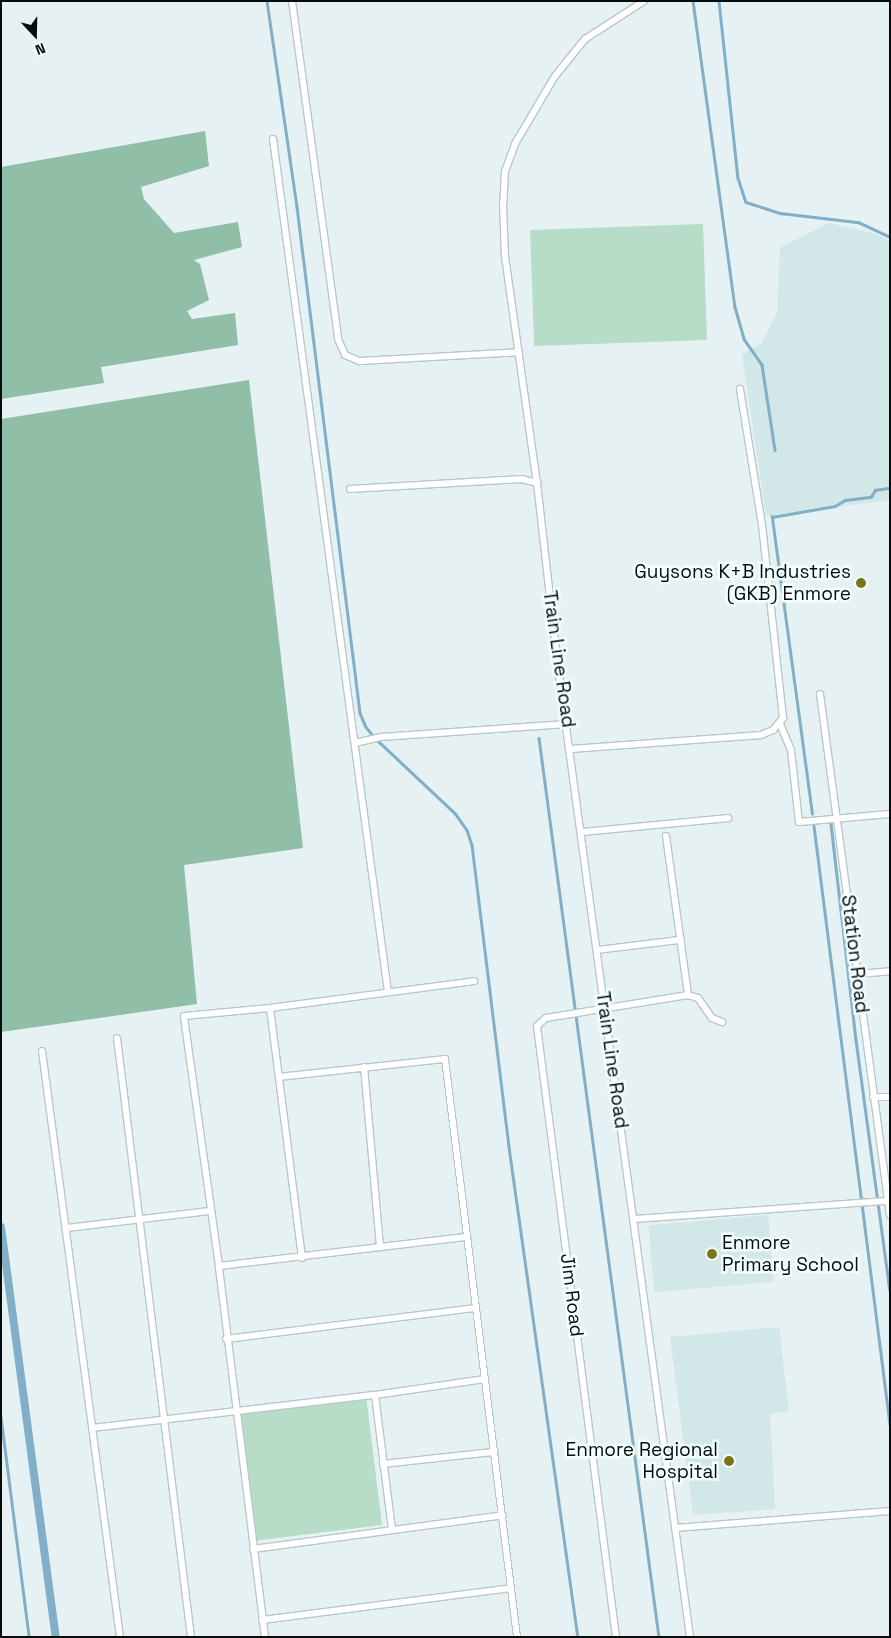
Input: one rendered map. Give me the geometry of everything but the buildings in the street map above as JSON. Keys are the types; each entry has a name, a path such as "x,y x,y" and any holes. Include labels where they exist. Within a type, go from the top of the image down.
{"street":[{"path":"292,1 338,339 345,355 359,361 519,352"},
{"name":"Train Line Road","path":"644,1 585,40 555,76 515,144 504,171 505,256 537,483 567,724 572,749 605,1010 690,1637"},
{"path":"273,139 388,992"},
{"path":"740,389 762,525 783,699 780,724 792,750 799,822 890,814"},
{"path":"350,489 522,479 537,483"},
{"name":"Station Road","path":"820,694 890,1215"},
{"path":"355,743 380,737 567,724"},
{"path":"572,749 761,735 780,724"},
{"path":"583,832 728,818"},
{"path":"666,836 688,995 698,998 712,1018 722,1022"},
{"path":"598,950 680,940"},
{"path":"858,974 890,970"},
{"path":"265,1637 226,1338 219,1266 209,1211 184,1016 270,1008 474,981"},
{"name":"Jim Road","path":"616,1637 537,1026 542,1019 605,1010 665,996 688,995"},
{"path":"270,1008 302,1258"},
{"path":"117,1038 138,1220 192,1637"},
{"path":"42,1051 120,1637"},
{"path":"279,1077 445,1059 503,1515 516,1637"},
{"path":"364,1067 380,1247"},
{"path":"873,1097 890,1096"},
{"path":"634,1219 887,1201"},
{"path":"67,1228 209,1211"},
{"path":"219,1266 302,1258 468,1237"},
{"path":"226,1338 476,1308"},
{"path":"92,1428 375,1395 485,1379"},
{"path":"375,1395 392,1530"},
{"path":"383,1464 494,1452"},
{"path":"675,1528 890,1511"},
{"path":"253,1549 503,1515"},
{"path":"262,1620 511,1588"}],"shaded area":[{"path":"829,223 879,235 890,242 890,500 766,516 742,354 761,344 777,313 780,248"},
{"name":"Enmore Primary School","path":"768,1215 774,1282 654,1292 648,1225"},
{"name":"Enmore Regional Hospital","path":"779,1327 789,1411 770,1414 775,1509 693,1515 670,1337"}],"green space":[{"path":"205,131 209,166 141,187 144,199 174,233 238,222 242,247 194,260 200,264 209,300 187,311 192,319 235,313 238,345 101,367 104,383 1,399 1,167"},
{"path":"703,224 707,340 534,346 530,230"},
{"path":"249,380 303,848 184,865 197,1004 1,1032 1,419"},
{"path":"366,1395 382,1525 257,1540 241,1410"}],"waterway":[{"path":"267,1 297,207 360,713 366,727 375,738 455,813 467,830 472,845 509,1147 578,1637"},
{"path":"693,1 735,307 744,339 762,365 775,450"},
{"path":"719,1 738,178 746,202 780,213 858,222 890,237"},
{"path":"812,814 772,517 835,506 845,500 871,497 875,490 890,488"},
{"path":"539,738 659,1637"},
{"path":"831,824 856,1040 890,1290"},
{"path":"814,826 890,1424"},
{"path":"1,1227 56,1637"},
{"path":"1,1417 29,1637"}],"place":[{"name":"Guysons K+B Industries (GKB) Enmore","path":"861,583"},
{"name":"Enmore Primary School","path":"712,1254"},
{"name":"Enmore Regional Hospital","path":"729,1461"}]}
